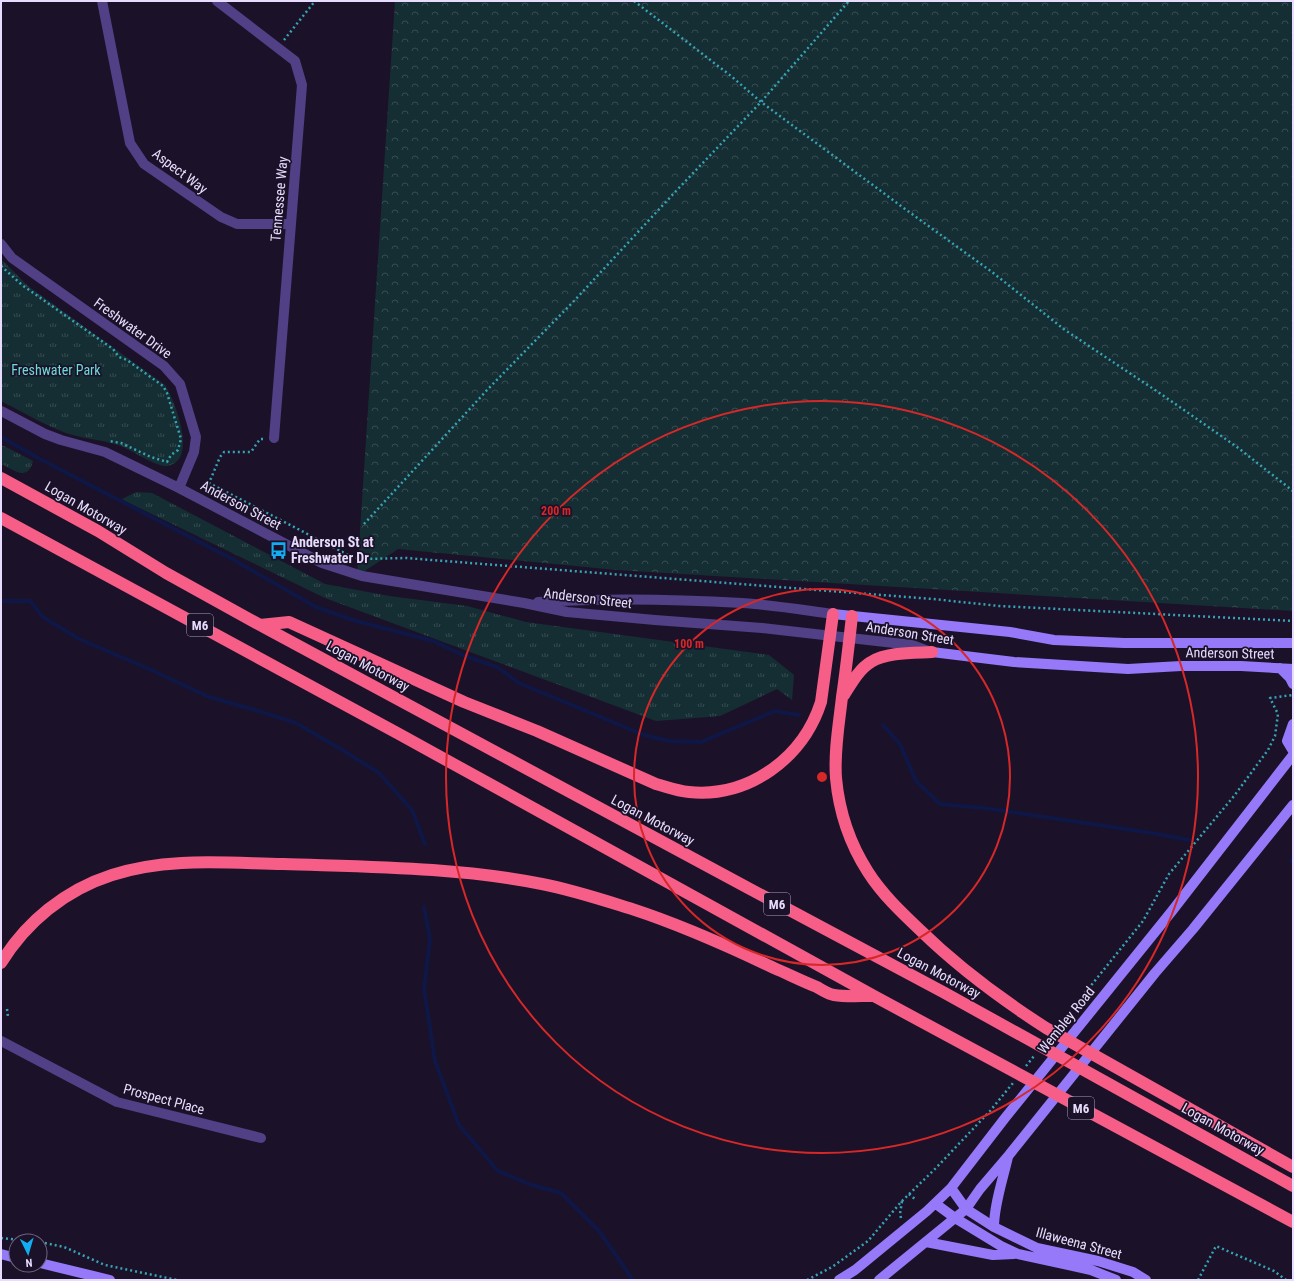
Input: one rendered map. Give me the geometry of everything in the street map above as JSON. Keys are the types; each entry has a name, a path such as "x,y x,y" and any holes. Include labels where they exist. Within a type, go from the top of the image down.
{"highway":[{"name":"Logan Motorway","path":"1,478 98,531 166,573 260,625 943,992 1293,1186"},
{"name":"M6","path":"1,518 392,730 874,996 1293,1222"},
{"path":"260,625 289,622 464,702 537,731 656,784 671,789 700,792 720,791 749,783 777,766 799,744 817,716 822,702 833,614"},
{"path":"852,616 837,738 836,758 838,797 844,820 858,856 867,872 889,900 925,936 970,975 1026,1015 1046,1028 1293,1166"},
{"path":"842,698 855,678 864,667 872,661 905,653 932,652"},
{"path":"1,963 16,941 30,925 60,900 76,890 111,875 151,865 200,862 355,866 438,870 487,875 543,884 634,910 683,927 833,995 874,996"}],"main road":[{"name":"Anderson Street","path":"833,614 1010,632 1054,640 1124,643 1293,644"},
{"name":"Anderson Street","path":"932,652 1014,662 1128,669 1189,666 1241,666 1293,669"},
{"path":"1280,668 1290,678 1293,684"},
{"path":"1293,724 1287,741 1293,751"},
{"name":"Wembley Road","path":"839,1280 855,1270 936,1204 951,1188 1087,1015 1172,911 1293,755"},
{"path":"880,1280 966,1209 980,1189 1293,805"},
{"path":"994,1227 996,1206 1009,1155"},
{"name":"Illaweena Street","path":"951,1188 966,1209 994,1227 1037,1248 1098,1261 1132,1272 1146,1280"},
{"name":"Illaweena Street","path":"936,1204 955,1218 1001,1246 1018,1254 1091,1270 1116,1280"},
{"path":"926,1242 993,1255 1018,1254"},
{"path":"48,1265 110,1280"}],"street":[{"name":"Aspect Way","path":"102,1 130,143 144,164 221,217 237,224 291,224"},
{"name":"Tennessee Way","path":"217,1 295,61 302,85 274,438"},
{"name":"Freshwater Drive","path":"1,244 12,258 164,366 180,384 196,437 194,452 179,488"},
{"name":"Anderson Street","path":"2,412 56,438 105,452 179,488 322,563 362,576 524,603 566,612 762,628 912,645 932,652"},
{"name":"Anderson Street","path":"524,603 567,600 682,600 744,603 833,614"},
{"name":"Prospect Place","path":"1,1040 117,1102 261,1138"}],"path":[{"path":"279,48 314,1"},
{"path":"634,1 731,76 762,102 905,210 992,272 1065,330 1237,447 1293,491"},
{"path":"364,524 488,389 574,301 676,190 762,102 849,1"},
{"path":"1,266 22,285 112,349 119,357 127,360 163,386 167,393 181,439 178,450 171,455 168,462"},
{"path":"274,438 260,440 251,452 224,452 220,457 209,483 352,557 361,559 406,558 933,599 999,606 1293,621"},
{"path":"1058,1026 1143,922 1169,874 1234,796 1268,750 1275,736 1278,714 1270,698 1293,696"},
{"path":"7,1009 8,1017"},
{"path":"1024,1068 1039,1050"},
{"path":"807,1280 832,1267 868,1241 909,1194 990,1111 1014,1080"},
{"path":"909,1194 916,1200"},
{"path":"48,1244 64,1247 105,1265 177,1280"},
{"path":"1198,1280 1216,1246 1274,1271 1286,1280"}],"green space":[{"path":"395,1 1293,1 1293,611 617,570 398,549 357,576"},
{"name":"Freshwater Park","path":"1,259 28,286 165,385 174,404 182,429 182,453 177,461 168,466 164,466 151,462 121,446 68,434 1,401"},
{"path":"1,446 4,446 33,461 28,471 20,473 1,464"},
{"path":"136,492 152,493 325,584 389,596 467,606 526,622 769,655 794,675 792,700 777,689 720,716 656,721 325,598 122,499"}],"waterway":[{"path":"1,437 40,459 234,560 316,607 353,620 433,641 465,656 497,667 519,683 644,735 669,741 701,742 775,711 799,715"},
{"path":"1,601 30,601 43,617 79,639 147,668 209,697 296,723 379,773 412,810 425,844"},
{"path":"883,725 900,744 916,781 940,804 984,808 1152,833 1189,840"},
{"path":"424,907 430,939 424,989 435,1061 459,1125 498,1171 529,1184 561,1193 599,1231 633,1280"}],"place":[{"name":"Anderson St at Freshwater Dr","path":"278,550"}]}
